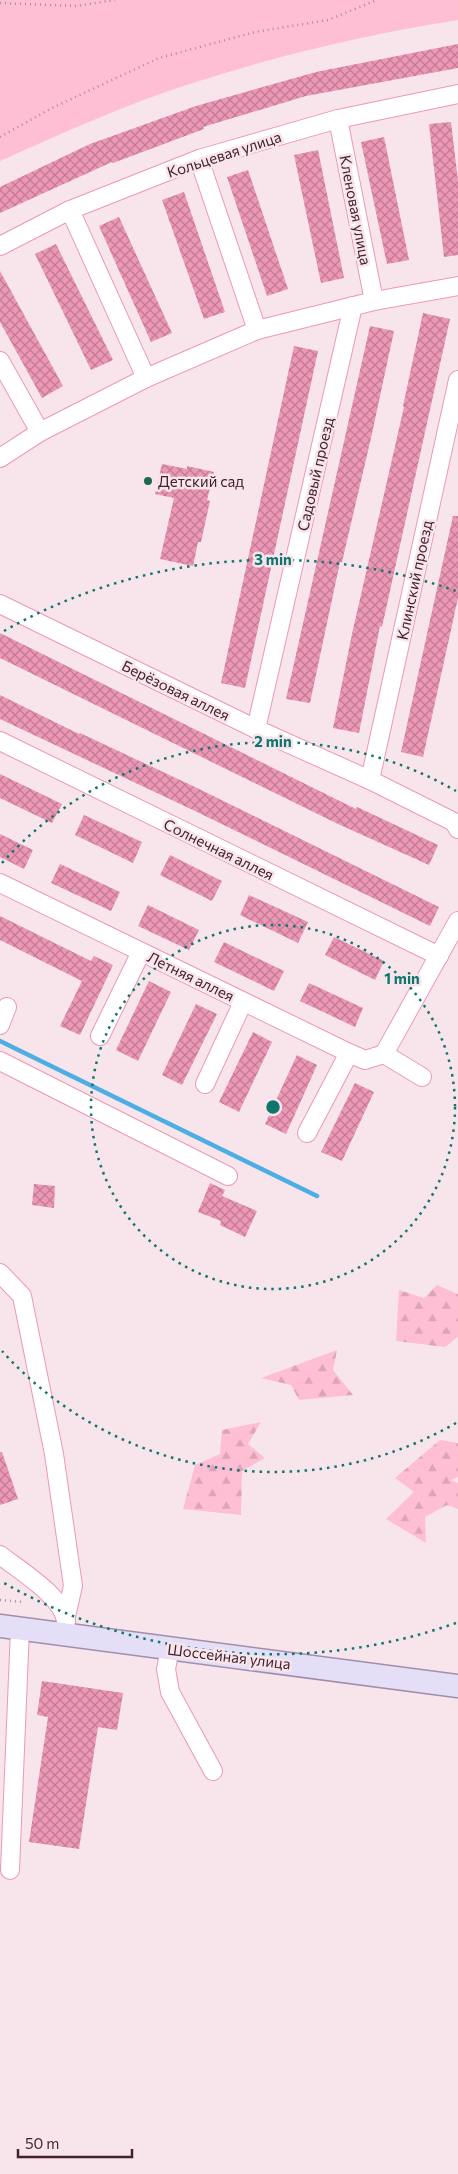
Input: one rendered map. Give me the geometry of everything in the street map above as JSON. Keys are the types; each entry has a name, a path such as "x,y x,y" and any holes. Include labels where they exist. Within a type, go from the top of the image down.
{"main road":[{"name":"Шоссейная улица","path":"10,1628 67,1625 170,1648 458,1686"}],"street":[{"name":"Кольцевая улица","path":"0,246 70,210 199,159 338,118 458,94"},
{"name":"Кленовая улица","path":"338,118 374,301"},
{"path":"199,159 257,330"},
{"path":"70,210 146,378"},
{"path":"0,458 40,432 146,378 257,330 374,301 458,286"},
{"name":"Садовый проезд","path":"256,729 353,306"},
{"path":"0,361 40,432"},
{"name":"Клинский проезд","path":"370,780 458,380"},
{"name":"Берёзовая аллея","path":"0,604 256,729 370,780 454,822 458,829"},
{"name":"Солнечная аллея","path":"0,741 439,956"},
{"name":"Летняя аллея","path":"0,883 349,1053 365,1060 384,1054"},
{"path":"422,1077 384,1054 458,920"},
{"path":"100,1036 141,952"},
{"path":"205,1084 244,1002"},
{"path":"0,1025 7,1008"},
{"path":"307,1134 349,1053"},
{"path":"0,1061 228,1176"},
{"path":"0,1273 22,1296 54,1454 73,1586 67,1625"},
{"path":"0,1556 57,1602 67,1625"},
{"path":"10,1628 10,1870"},
{"path":"170,1648 166,1669 170,1692 214,1771"}],"path":[{"path":"0,3 76,6 115,0"},
{"path":"0,137 52,108 159,58 255,32 328,20 377,0"},
{"path":"0,1600 23,1602"}],"green space":[{"path":"0,0 458,0 458,20 324,46 225,73 168,91 119,110 0,161"},
{"path":"437,1285 458,1294 458,1337 445,1347 396,1341 399,1290 424,1298"},
{"path":"337,1350 333,1370 353,1395 299,1400 291,1385 261,1378"},
{"path":"261,1422 248,1444 265,1458 242,1471 241,1515 183,1509 195,1465 220,1454 222,1430"},
{"path":"440,1440 458,1443 458,1477 451,1480 458,1483 458,1509 447,1505 425,1517 426,1543 386,1519 414,1492 395,1478"}],"building":[{"path":"458,44 458,68 306,96 203,127 204,129 112,162 0,213 0,187 90,144 196,106 316,72"},
{"path":"451,122 458,181 458,255 444,257 429,124"},
{"path":"384,137 409,260 387,264 361,142"},
{"path":"318,150 344,278 321,283 294,155"},
{"path":"248,170 288,289 267,296 227,177"},
{"path":"184,192 225,312 204,319 162,200"},
{"path":"119,217 172,333 151,342 99,226"},
{"path":"56,244 113,360 91,370 35,254"},
{"path":"0,271 63,386 42,398 0,322"},
{"path":"423,313 450,319 382,627 380,626 359,733 333,728"},
{"path":"370,326 394,331 371,438 342,562 340,562 310,703 286,699"},
{"path":"294,346 318,351 245,688 221,683"},
{"path":"162,464 187,469 187,466 214,472 207,500 210,501 201,542 198,542 193,566 160,559 174,498 155,494"},
{"path":"453,516 458,516 458,598 423,757 401,752"},
{"path":"0,633 356,809 357,807 438,845 429,865 338,824 0,658"},
{"path":"0,695 79,734 195,787 439,907 430,926 195,811 0,719"},
{"path":"0,774 62,804 52,823 0,798"},
{"path":"84,815 142,842 133,863 75,835"},
{"path":"0,834 33,850 24,869 0,857"},
{"path":"170,855 222,881 212,901 160,875"},
{"path":"60,864 120,892 111,911 51,883"},
{"path":"249,895 308,922 298,943 240,915"},
{"path":"148,905 199,930 189,950 138,926"},
{"path":"0,916 91,961 94,956 113,965 80,1035 60,1026 82,981 0,940"},
{"path":"334,937 384,961 375,980 325,955"},
{"path":"224,942 284,971 274,991 214,962"},
{"path":"149,981 171,992 138,1061 116,1050"},
{"path":"309,983 363,1008 355,1027 300,1001"},
{"path":"196,1004 217,1014 182,1085 162,1075"},
{"path":"253,1032 272,1042 239,1112 219,1102"},
{"path":"297,1055 317,1065 286,1134 265,1124"},
{"path":"355,1083 374,1092 342,1161 321,1152"},
{"path":"210,1183 225,1190 222,1196 257,1211 245,1237 220,1225 221,1221 198,1212"},
{"path":"34,1184 55,1186 54,1208 32,1205"},
{"path":"0,1452 2,1452 18,1499 0,1505"},
{"path":"42,1681 123,1693 117,1730 98,1727 79,1849 29,1842 48,1717 37,1715"}],"waterway":[{"path":"0,1041 317,1196"}],"place":[{"name":"Детский сад","path":"148,481"}]}
